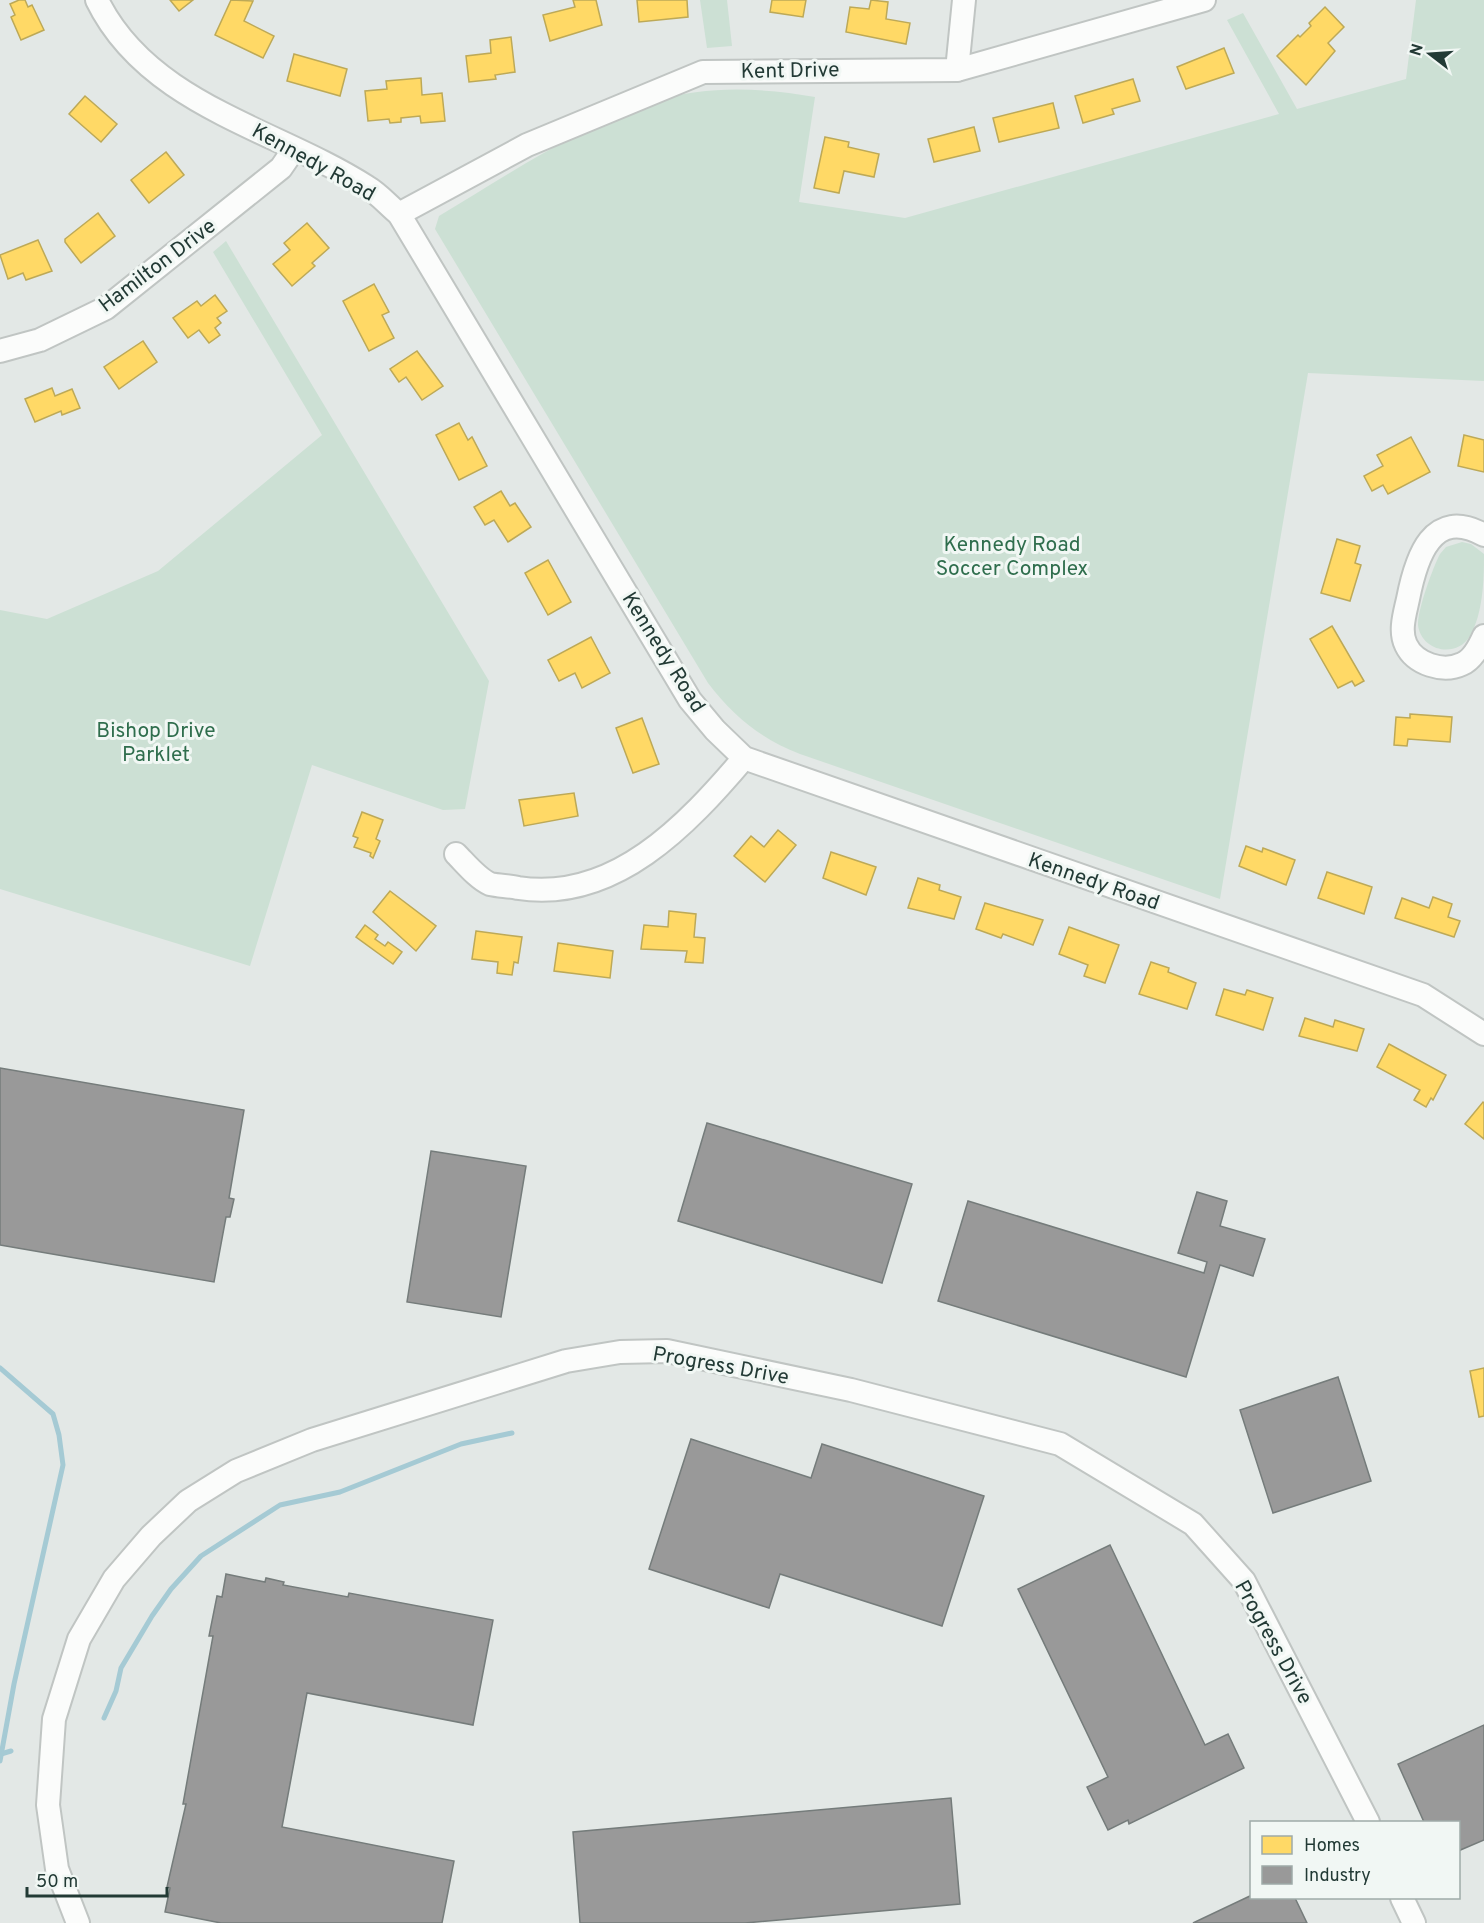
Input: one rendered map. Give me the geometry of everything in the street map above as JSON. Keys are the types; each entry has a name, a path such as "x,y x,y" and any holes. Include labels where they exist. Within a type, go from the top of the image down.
{"street":[{"name":"Kennedy Road","path":"97,0 108,22 153,71 200,101 368,188 399,214 690,700 715,730 744,758 1423,995 1484,1034"},
{"path":"957,70 964,0"},
{"name":"Kent Drive","path":"399,214 527,145 703,72 957,70 1204,0"},
{"name":"Hamilton Drive","path":"0,351 40,340 106,308 281,168 294,148"},
{"path":"1484,535 1472,528 1457,526 1444,528 1428,541 1413,576 1402,628 1406,644 1413,654 1428,665 1446,668 1463,664 1479,646 1484,636"},
{"path":"456,854 489,883 531,890 575,888 622,870 659,845 744,758"},
{"name":"Progress Drive","path":"78,1923 57,1869 48,1805 54,1719 79,1639 114,1579 151,1536 188,1501 236,1471 312,1440 566,1360 620,1352 678,1354 850,1390 1060,1444 1193,1524 1244,1581 1367,1821"},
{"path":"1402,1899 1414,1923"}],"green space":[{"path":"700,0 727,0 732,46 707,48"},
{"name":"Kennedy Road Soccer Complex","path":"1416,0 1484,0 1484,381 1308,373 1220,899 800,754 760,734 738,716 708,683 435,229 439,216 545,152 599,124 656,101 715,90 755,90 815,97 799,202 905,218 1279,114 1227,20 1243,13 1297,109 1406,79"},
{"name":"Bishop Drive Parklet","path":"226,241 489,681 465,809 443,810 312,765 250,966 0,889 0,610 47,619 158,571 322,435 213,252"},
{"path":"1462,542 1471,544 1484,554 1483,585 1478,617 1470,636 1464,643 1456,648 1440,649 1425,641 1418,625 1418,618 1440,554 1446,547"}],"building: Homes":[{"path":"25,0 28,7 32,5 44,30 21,40 11,17 15,15 10,4"},
{"path":"170,0 193,0 179,11"},
{"path":"231,0 253,1 244,21 274,36 263,58 215,35"},
{"path":"573,0 596,0 602,25 550,41 543,15 575,7"},
{"path":"637,0 687,0 688,17 639,22"},
{"path":"772,0 806,0 803,17 770,12"},
{"path":"871,0 888,2 886,19 910,23 906,44 846,32 850,7 869,9"},
{"path":"1325,7 1344,27 1328,43 1335,51 1306,85 1277,56 1298,35 1300,37 1311,26 1309,23"},
{"path":"511,37 515,72 495,75 496,79 469,82 466,56 491,53 490,40"},
{"path":"1224,48 1234,73 1186,89 1177,67"},
{"path":"294,54 347,69 340,96 287,81"},
{"path":"421,78 422,95 442,93 445,121 421,123 420,116 401,118 401,122 390,123 389,119 368,121 365,91 387,89 386,81"},
{"path":"1133,79 1140,101 1112,109 1114,114 1083,123 1075,96"},
{"path":"85,96 117,124 101,142 69,114"},
{"path":"1053,103 1059,128 999,142 993,118"},
{"path":"974,127 980,151 934,162 928,139"},
{"path":"825,137 849,142 848,147 879,154 874,177 844,171 839,193 814,188"},
{"path":"166,152 184,175 149,203 131,180"},
{"path":"98,213 115,236 81,263 65,239"},
{"path":"307,223 329,248 312,263 315,266 292,286 273,264 290,250 284,243"},
{"path":"38,240 52,271 26,280 23,273 8,279 0,255"},
{"path":"374,284 389,312 382,315 394,338 369,351 343,301"},
{"path":"215,295 227,311 217,318 221,323 215,328 220,335 209,343 199,330 188,338 173,318 197,301 201,306"},
{"path":"143,341 157,362 119,389 104,367"},
{"path":"417,351 443,386 422,400 406,377 399,382 390,369"},
{"path":"52,388 55,396 72,389 80,408 62,415 61,411 35,422 25,399"},
{"path":"459,423 468,440 472,437 487,466 459,480 436,435"},
{"path":"1464,435 1484,440 1484,472 1458,466"},
{"path":"1411,437 1430,472 1388,494 1383,485 1372,491 1364,476 1383,466 1377,455"},
{"path":"501,491 510,506 515,503 531,527 508,542 494,520 485,525 474,507"},
{"path":"1337,539 1360,546 1355,563 1361,565 1350,601 1321,593"},
{"path":"548,560 571,602 548,615 525,573"},
{"path":"1332,626 1364,681 1355,686 1352,681 1338,688 1310,639"},
{"path":"591,637 610,673 582,688 575,673 559,681 548,660"},
{"path":"1410,714 1452,717 1450,742 1408,739 1407,746 1394,745 1396,717 1410,718"},
{"path":"642,718 659,764 633,773 616,728"},
{"path":"574,793 578,816 524,826 519,800"},
{"path":"362,812 383,820 376,839 380,841 373,858 370,856 371,853 354,847 358,838 353,836"},
{"path":"778,830 796,845 765,882 734,856 751,836 764,847"},
{"path":"1246,846 1262,852 1263,848 1295,860 1286,885 1239,866"},
{"path":"831,852 876,867 866,895 823,878"},
{"path":"1327,872 1372,887 1364,914 1318,898"},
{"path":"918,878 940,885 939,890 961,897 954,919 908,908"},
{"path":"390,891 436,926 416,951 373,912"},
{"path":"1433,897 1452,904 1448,917 1460,921 1454,937 1395,918 1402,898 1429,908"},
{"path":"985,903 1043,920 1033,945 1003,934 1001,938 976,929"},
{"path":"669,911 696,914 694,937 705,938 703,963 685,962 687,951 641,949 644,925 668,927"},
{"path":"365,925 378,935 375,939 385,946 388,942 402,952 393,964 356,937"},
{"path":"1069,927 1119,945 1105,983 1084,976 1088,965 1059,954"},
{"path":"476,931 522,937 518,963 514,962 512,975 497,973 498,962 472,959"},
{"path":"558,943 613,951 610,978 554,971"},
{"path":"1151,962 1169,968 1168,972 1196,983 1187,1009 1139,994"},
{"path":"1224,989 1245,995 1247,990 1273,998 1263,1030 1216,1015"},
{"path":"1305,1018 1333,1027 1335,1020 1364,1029 1357,1051 1299,1036"},
{"path":"1389,1044 1446,1075 1433,1100 1431,1098 1426,1107 1414,1100 1420,1090 1377,1067"},
{"path":"1484,1103 1484,1139 1465,1124"},
{"path":"1484,1368 1484,1416 1479,1417 1470,1371"}],"building: Industry":[{"path":"0,1068 244,1110 229,1198 234,1199 230,1217 226,1217 214,1282 0,1245"},
{"path":"707,1123 912,1184 882,1283 678,1221"},
{"path":"431,1151 526,1166 501,1317 407,1302"},
{"path":"1197,1192 1227,1201 1220,1226 1265,1239 1253,1276 1220,1265 1186,1377 938,1301 968,1201 1204,1273 1207,1262 1178,1253"},
{"path":"1338,1377 1371,1481 1273,1513 1240,1410"},
{"path":"691,1439 811,1478 822,1444 984,1496 942,1626 780,1574 769,1608 649,1569"},
{"path":"1110,1545 1205,1745 1228,1734 1244,1768 1129,1824 1128,1820 1108,1830 1087,1787 1108,1777 1018,1589"},
{"path":"226,1574 265,1582 266,1578 284,1582 283,1585 348,1597 349,1593 493,1620 473,1725 307,1693 282,1827 454,1861 442,1923 221,1923 165,1912 170,1888 167,1887 186,1804 183,1804 213,1636 209,1636 217,1596 222,1597"},
{"path":"1484,1725 1484,1840 1460,1850 1460,1821 1424,1821 1398,1764"},
{"path":"951,1798 960,1904 745,1923 580,1923 573,1832"},
{"path":"1250,1896 1250,1899 1295,1899 1307,1923 1193,1923"}],"waterway":[{"path":"0,1368 53,1414 59,1435 63,1465 14,1684 0,1761"},
{"path":"104,1718 116,1691 121,1668 152,1616 171,1589 201,1556 280,1505 340,1492 461,1444 512,1433"},
{"path":"1,1754 11,1751"}]}
